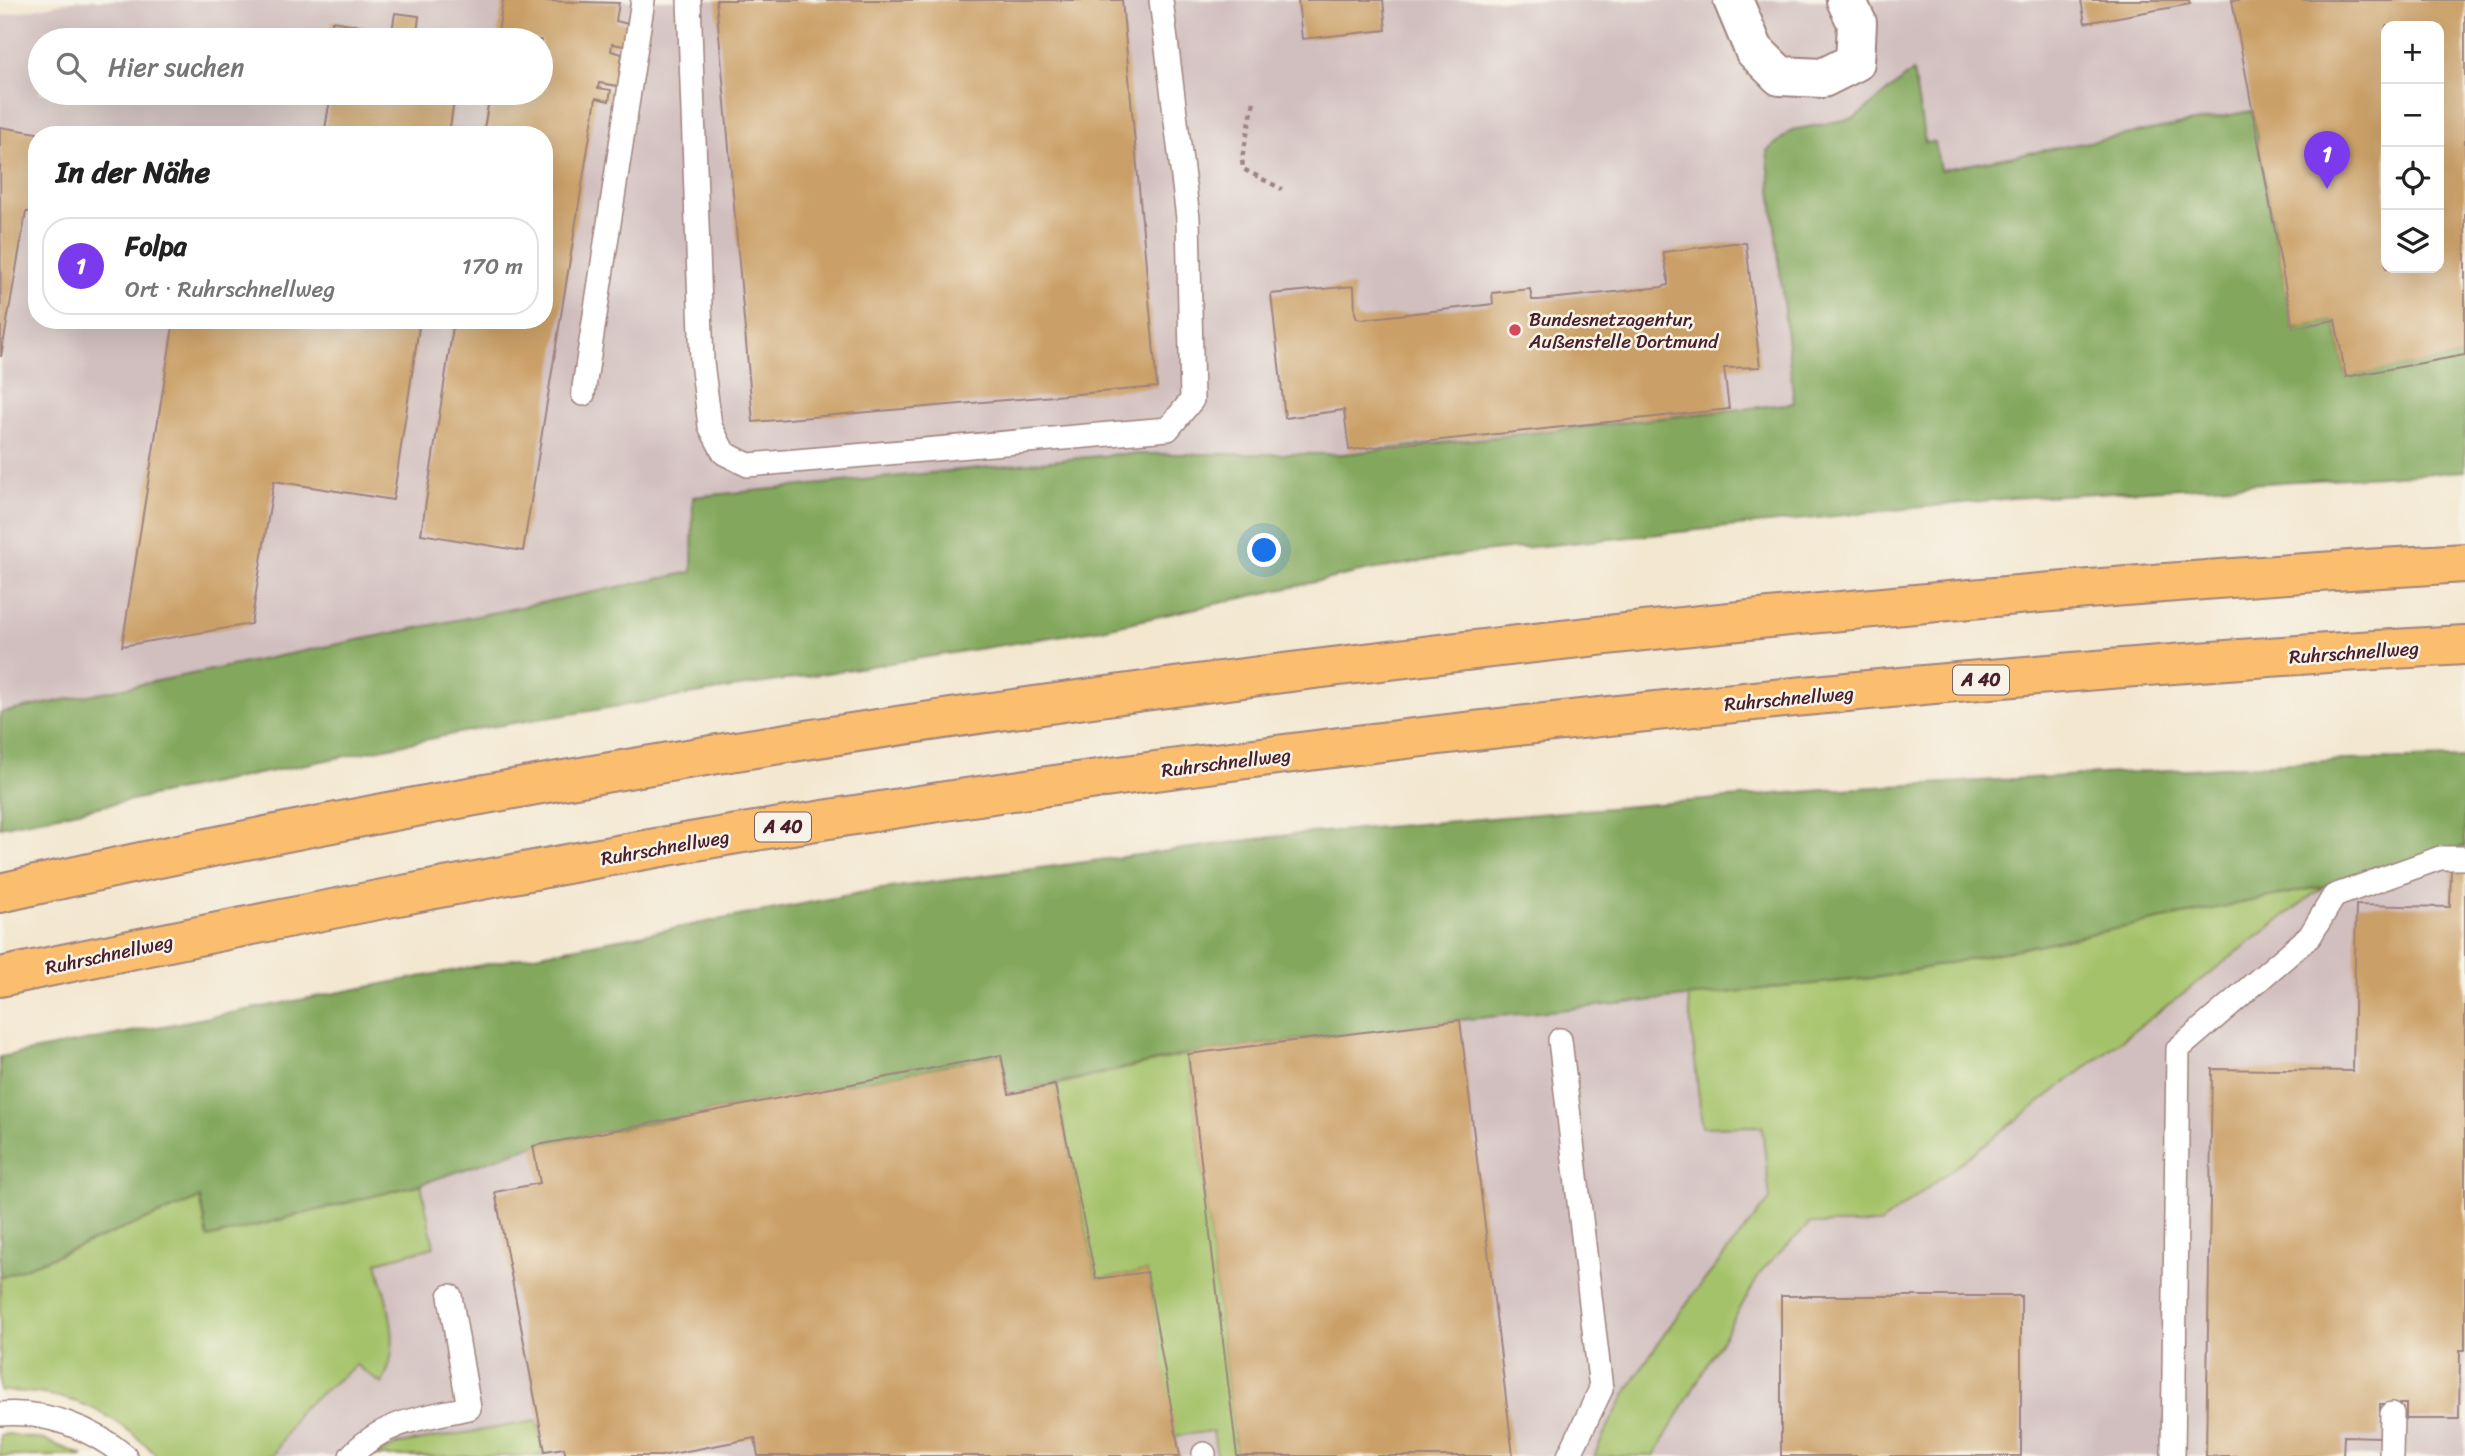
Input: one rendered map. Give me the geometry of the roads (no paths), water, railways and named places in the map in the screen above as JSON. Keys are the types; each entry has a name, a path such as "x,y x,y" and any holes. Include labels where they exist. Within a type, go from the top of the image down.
{"highway":[{"path":"2205,579 2465,544"},
{"path":"0,892 303,828 501,790 1032,705 1620,632 2205,579 2465,563"},
{"name":"Ruhrschnellweg","path":"0,977 269,920 628,853 975,796 1200,765 1712,705 2052,673 2465,645"}],"street":[{"path":"1734,0 1754,50 1780,76 1823,78 1855,62 1857,23 1846,0"}],"lane":[{"path":"583,394 643,0"},
{"path":"689,0 702,362 710,426 724,453 748,465 1168,429 1179,417 1192,400 1188,218 1161,0"},
{"path":"2173,1456 2178,1049 2310,936 2334,896 2441,858 2465,858"},
{"path":"1560,1040 1601,1389 1569,1456"},
{"path":"351,1456 372,1437 395,1424 469,1408 450,1296"},
{"path":"0,1414 57,1419 110,1443 125,1456"},
{"path":"2391,1456 2392,1414"}],"place":[{"name":"Folpa","path":"2327,189"},
{"name":"Bundesnetzagentur, Außenstelle Dortmund","path":"1515,330"}]}
